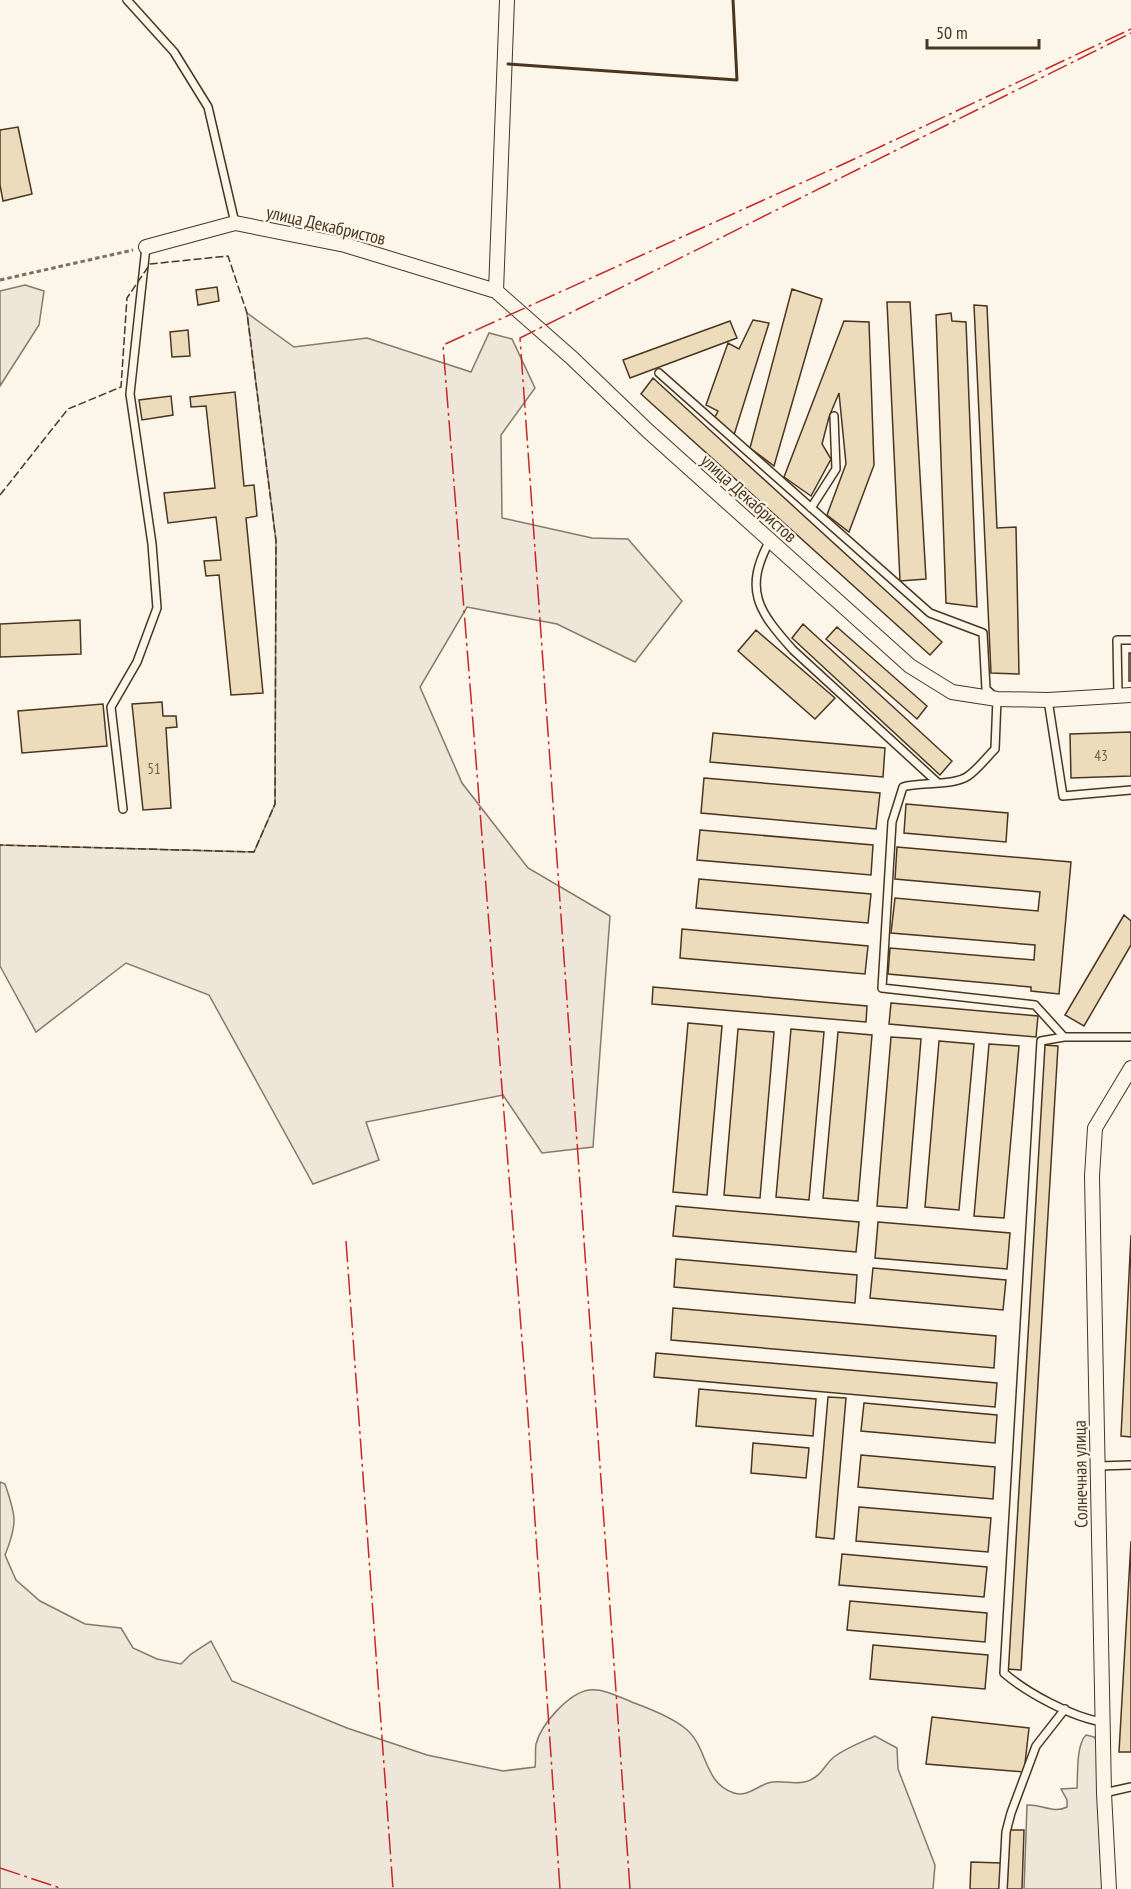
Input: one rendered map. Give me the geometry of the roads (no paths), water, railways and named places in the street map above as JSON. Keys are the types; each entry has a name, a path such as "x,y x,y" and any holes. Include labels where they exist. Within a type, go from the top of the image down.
{"street":[{"path":"496,291 507,0"},
{"name":"улица Декабристов","path":"146,247 235,223 345,245 496,291 910,666 952,693 997,699 1048,700 1124,695"},
{"name":"Солнечная улица","path":"1109,1889 1102,1722 1092,1199 1095,1128 1131,1068"}],"lane":[{"path":"127,0 174,52 208,107 235,223"},
{"path":"123,809 111,707 137,662 157,608 152,544 130,394 146,247"},
{"path":"659,373 930,613 983,633 986,689 997,699 995,749 967,777 903,787 892,822 882,988 1035,1005 1064,1037"},
{"path":"811,508 836,469 834,416"},
{"path":"770,540 759,560 755,588 762,611 775,630 793,650 938,783"},
{"path":"1124,695 1117,640 1131,640"},
{"path":"1048,700 1064,796 1131,790"},
{"path":"1102,1722 1088,1720 1022,1688 1004,1673 1041,1041 1064,1037 1131,1037"},
{"path":"1098,1466 1131,1465"},
{"path":"1004,1889 1006,1832 1011,1813 1036,1746 1065,1709"},
{"path":"1104,1793 1131,1787"}]}
